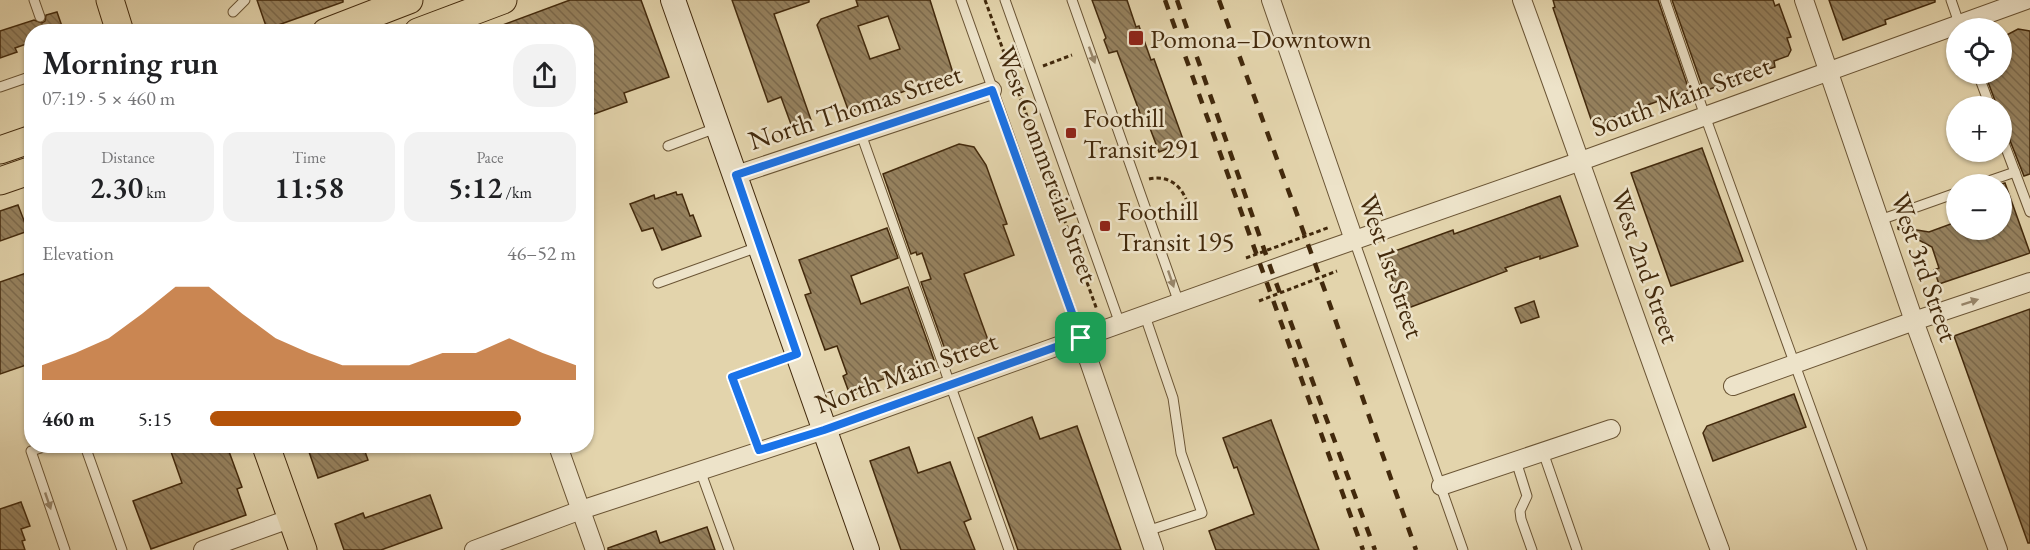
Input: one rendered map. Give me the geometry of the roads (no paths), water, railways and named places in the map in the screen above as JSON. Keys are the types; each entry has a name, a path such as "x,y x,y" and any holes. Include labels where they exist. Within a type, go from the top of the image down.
{"main road":[{"path":"110,0 118,24"},
{"path":"439,24 503,0"},
{"path":"346,24 404,1"},
{"path":"0,150 24,142"},
{"path":"0,181 24,173"},
{"path":"268,453 303,550"}],"street":[{"path":"673,0 867,550"},
{"name":"West 1st Street","path":"1271,0 1354,240"},
{"name":"West 2nd Street","path":"1522,0 1581,161 1667,410 1720,550"},
{"name":"West 3rd Street","path":"1803,0 1914,321 1998,550"},
{"name":"South Main Street","path":"1980,18 2026,0"},
{"path":"404,1 410,24"},
{"name":"South Main Street","path":"1354,240 1946,31"},
{"name":"North Thomas Street","path":"736,175 992,90"},
{"name":"North Main Street","path":"474,550 581,510 824,430 1354,240"},
{"path":"1733,386 2030,282"},
{"name":"West Commercial Street","path":"1081,338 1154,550"},
{"path":"1441,486 1611,429"},
{"path":"561,453 595,550"},
{"path":"203,550 291,518"}],"lane":[{"path":"34,0 40,17"},
{"path":"232,12 245,0"},
{"name":"West Commercial Street","path":"961,0 1081,338"},
{"path":"1005,0 1120,324"},
{"path":"1072,0 1180,303"},
{"path":"1665,0 1862,550"},
{"path":"1951,0 1957,18"},
{"path":"0,87 24,79"},
{"path":"668,146 718,127"},
{"path":"861,134 1008,550"},
{"path":"2011,162 2030,212"},
{"path":"2009,174 2015,172"},
{"path":"1880,220 1946,197"},
{"name":"West 1st Street","path":"1354,240 1463,550"},
{"path":"658,283 760,246"},
{"path":"1145,315 1173,398 1181,453 1202,513 1147,531"},
{"path":"759,450 732,377 797,354"},
{"path":"1542,452 1577,550"},
{"path":"32,453 65,550"},
{"path":"87,453 122,550"},
{"path":"1516,460 1527,496 1520,511 1521,519 1532,550"},
{"path":"700,470 729,550"}],"railway":[{"path":"1165,0 1363,550"},
{"path":"1177,0 1271,269 1375,550"},
{"path":"1219,0 1416,550"}],"place":[{"name":"Pomona–Downtown","path":"1136,38"},
{"name":"Foothill Transit 291","path":"1071,133"},
{"name":"Foothill Transit 195","path":"1105,226"}]}
